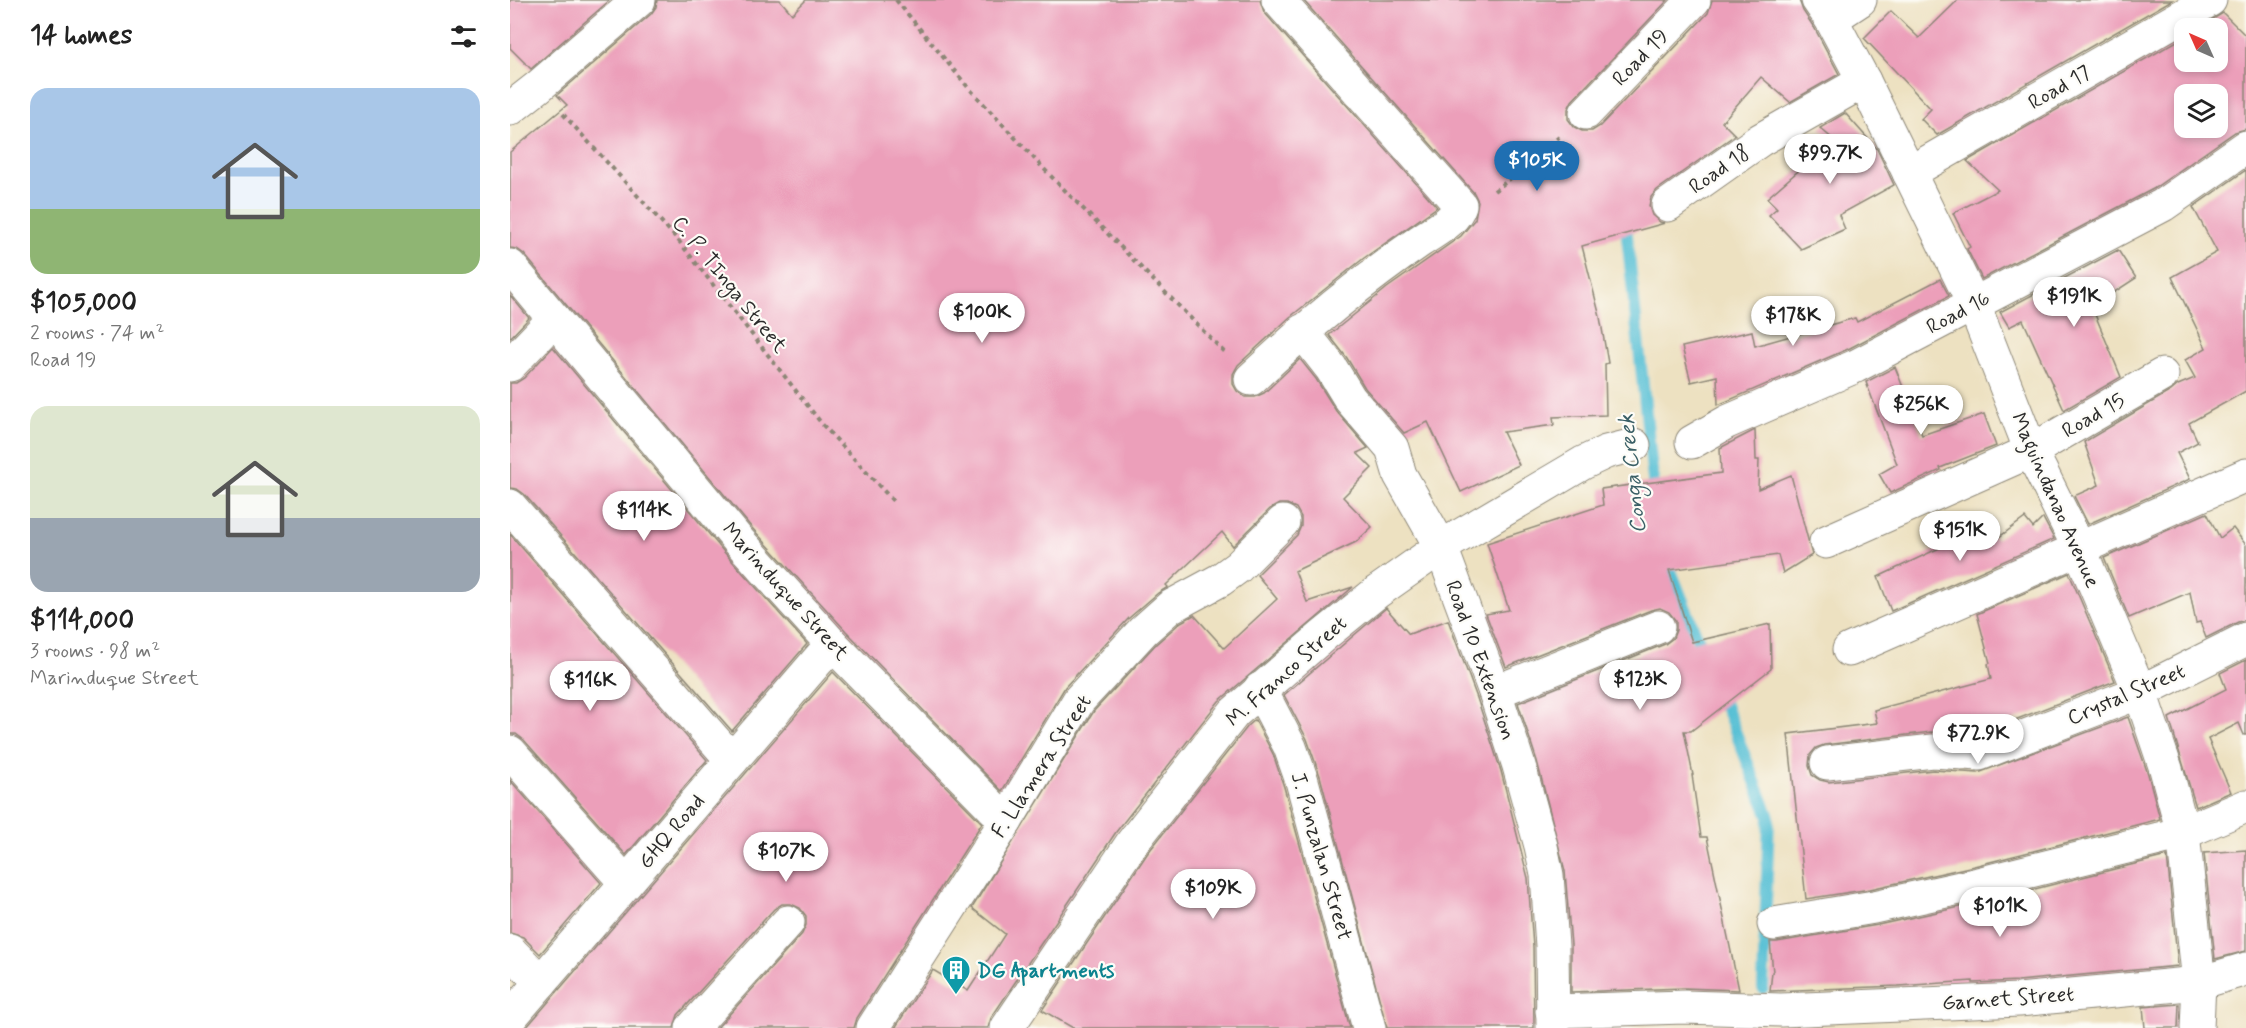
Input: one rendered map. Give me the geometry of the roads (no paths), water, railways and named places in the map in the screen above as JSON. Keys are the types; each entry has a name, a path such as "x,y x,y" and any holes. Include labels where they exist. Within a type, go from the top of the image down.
{"street":[{"path":"510,109 639,0"},
{"path":"1251,379 1302,331 1390,261 1453,218 1460,205 1278,0"},
{"name":"Road 19","path":"1586,113 1694,0"},
{"path":"1825,10 1860,0"},
{"name":"Road 17","path":"1909,173 2210,0"},
{"name":"Maguindanao Avenue","path":"1825,10 1864,81 1974,304 2031,451 2080,550 2140,692 2166,769 2183,833 2199,983 2197,1028"},
{"name":"Road 18","path":"1668,205 1760,140 1864,81"},
{"name":"Road 16","path":"1692,442 1727,422 1856,366 2163,205 2246,147"},
{"name":"Marinduque Street","path":"510,266 738,540 832,644 1005,821"},
{"path":"510,365 554,319"},
{"name":"Road 10 Extension","path":"1302,331 1331,368 1350,399 1392,448 1400,475 1441,547 1495,692 1519,766 1547,875 1552,946 1552,1020"},
{"name":"Road 15","path":"1826,542 2031,451 2162,375"},
{"name":"M. Franco Street","path":"1019,1024 1132,843 1234,714 1377,592 1441,547 1583,463 1606,452 1634,445"},
{"path":"1849,650 2246,476"},
{"path":"510,506 732,760"},
{"name":"F. Llamera Street","path":"873,1028 1079,700 1170,607 1220,580 1238,567 1283,522"},
{"path":"1495,692 1658,627"},
{"name":"Crystal Street","path":"1827,763 1933,751 1979,754 2140,692 2246,639"},
{"name":"GHQ Road","path":"510,1018 832,644"},
{"name":"J. Punzalan Street","path":"1260,690 1290,747 1302,781 1369,1028"},
{"path":"510,752 626,883"},
{"path":"1774,924 1874,907 1978,884 2183,833 2246,806"},
{"path":"692,1028 788,922"},
{"path":"510,951 541,982"},
{"name":"Garnet Street","path":"1552,1020 1685,1007 1781,1010 2019,1000 2199,983 2246,969"}],"waterway":[{"name":"Conga Creek","path":"1625,217 1655,498"},
{"name":"Conga Creek","path":"1665,556 1704,654"},
{"name":"Conga Creek","path":"1719,690 1769,817 1763,988"}],"place":[{"name":"DG Apartments","path":"956,996"}]}
